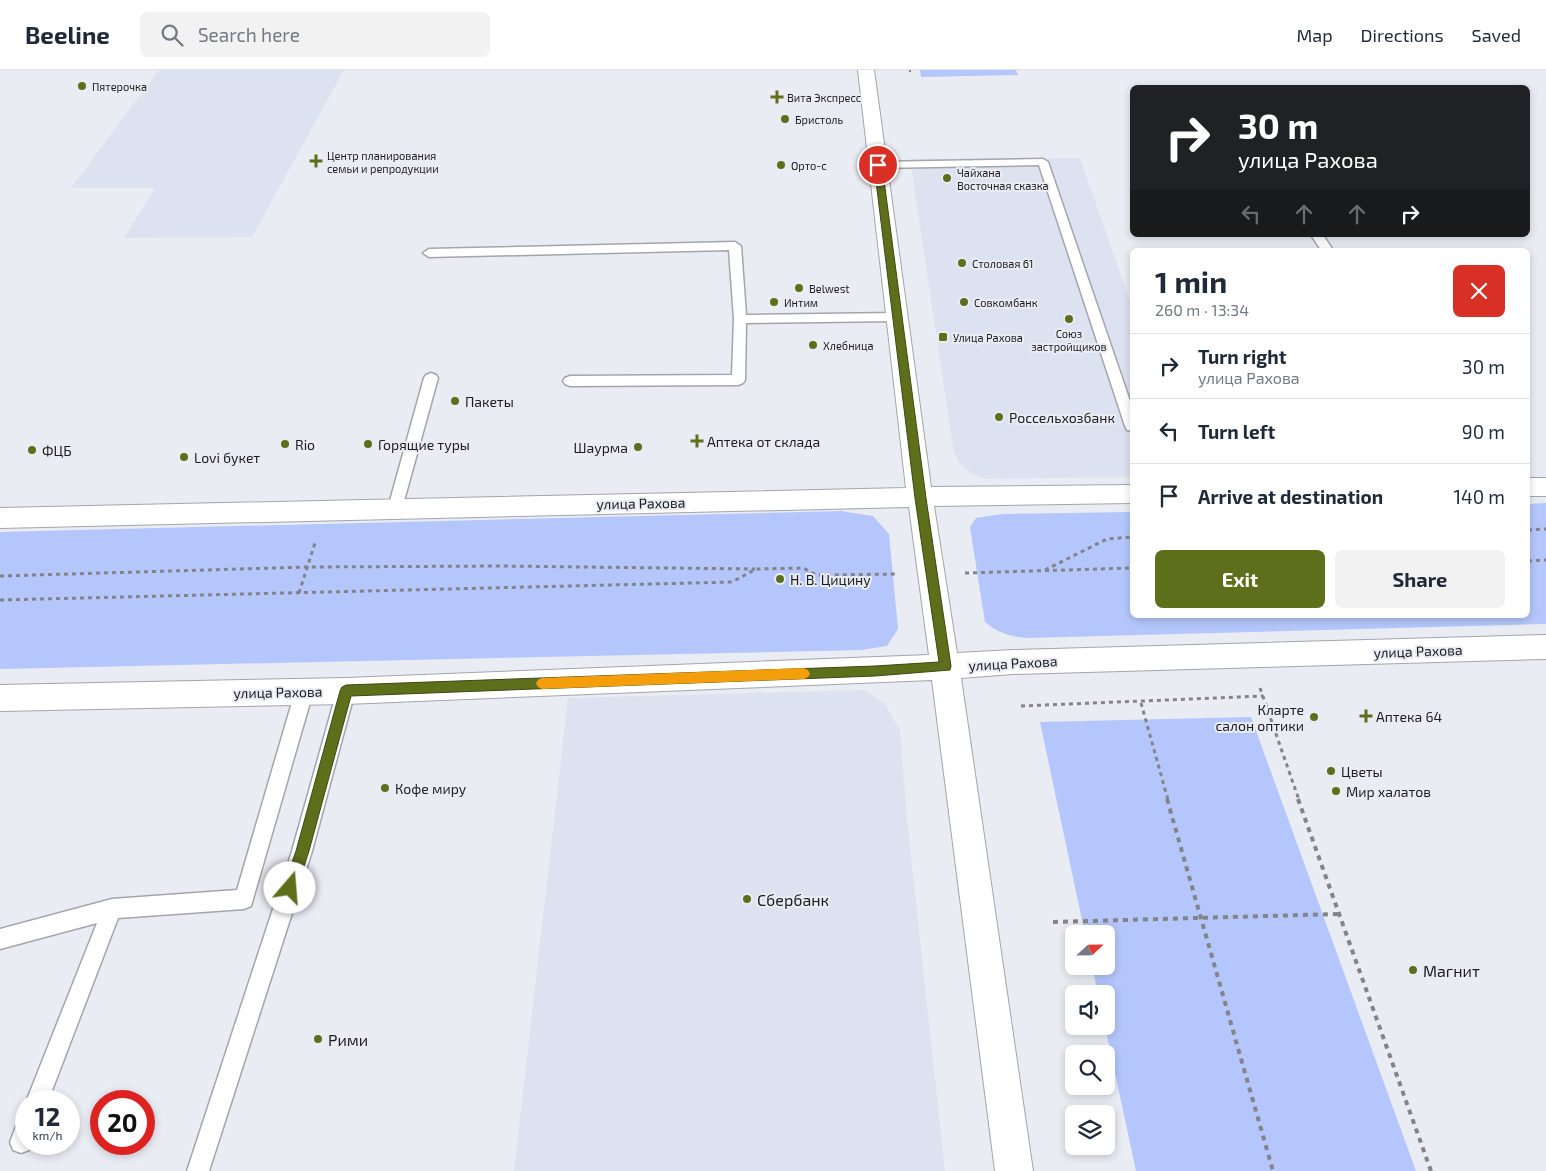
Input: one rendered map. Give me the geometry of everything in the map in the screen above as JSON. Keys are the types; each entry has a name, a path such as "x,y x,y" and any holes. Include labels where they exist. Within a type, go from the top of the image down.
{"street":[{"path":"866,70 920,498 946,666 1014,1171"},
{"path":"1530,487 1546,487"},
{"name":"улица Рахова","path":"0,518 841,498 1130,494"},
{"name":"улица Рахова","path":"0,698 346,691 1249,655 1546,648"}],"lane":[{"path":"878,165 1043,162 1130,420"},
{"path":"1318,237 1326,248"},
{"path":"429,253 735,246 740,319 738,380 570,381"},
{"path":"740,319 897,317"},
{"path":"395,508 431,378"},
{"path":"198,1171 302,851 346,691"},
{"path":"0,939 112,908 244,899 304,692"},
{"path":"41,1090 112,908"}],"path":[{"path":"1530,530 1546,529"},
{"path":"299,592 318,536"},
{"path":"1043,571 1107,539 1130,537"},
{"path":"1530,561 1546,560"},
{"path":"0,576 308,567 803,568 817,574 932,574 1130,568"},
{"path":"0,600 732,582 756,569"},
{"path":"1249,655 1338,914 1431,1171"},
{"path":"1021,706 1263,696"},
{"path":"1141,702 1200,918 1274,1171"},
{"path":"1053,922 1338,914"}],"shaded area":[{"path":"159,70 344,70 252,237 124,238 155,188 71,188"},
{"path":"920,70 1016,70 1018,75 921,77"},
{"path":"1080,158 1130,301 1130,477 985,479 971,473 960,464 954,453 910,159"},
{"path":"1546,503 1546,624 1020,637 999,631 985,622 970,527 976,518 1002,514 1130,512 1130,618 1530,618 1530,504"},
{"path":"841,511 873,516 889,534 898,629 887,646 861,650 0,669 0,532"},
{"path":"864,690 885,704 900,731 907,819 945,1171 514,1171 568,698"},
{"path":"1251,717 1416,1171 1136,1171 1115,1073 1115,1045 1109,1045 1107,1035 1115,1035 1115,985 1096,985 1094,975 1115,975 1115,925 1083,925 1040,722"}],"slow traffic":[{"path":"542,683 804,674"}],"place":[{"name":"Пятерочка","path":"82,86"},
{"name":"Вита Экспресс","path":"777,97"},
{"name":"Бристоль","path":"785,119"},
{"name":"Центр планирования семьи и репродукции","path":"316,161"},
{"name":"Орто-с","path":"781,165"},
{"name":"Чайхана Восточная сказка","path":"947,178"},
{"name":"Столовая 61","path":"962,263"},
{"name":"Belwest","path":"799,288"},
{"name":"Интим","path":"774,302"},
{"name":"Совкомбанк","path":"964,302"},
{"name":"Союз застройщиков","path":"1069,319"},
{"name":"Улица Рахова","path":"943,337"},
{"name":"Хлебница","path":"813,345"},
{"name":"Пакеты","path":"455,401"},
{"name":"Россельхозбанк","path":"999,417"},
{"name":"Аптека от склада","path":"697,441"},
{"name":"Rio","path":"285,444"},
{"name":"Горящие туры","path":"368,444"},
{"name":"Шаурма","path":"638,447"},
{"name":"ФЦБ","path":"32,450"},
{"name":"Lovi букет","path":"184,457"},
{"name":"Н. В. Цицину","path":"780,579"},
{"name":"Аптека 64","path":"1366,716"},
{"name":"Кларте салон оптики","path":"1314,717"},
{"name":"Цветы","path":"1331,771"},
{"name":"Кофе миру","path":"385,788"},
{"name":"Мир халатов","path":"1336,791"},
{"name":"Сбербанк","path":"747,899"},
{"name":"Магнит","path":"1413,970"},
{"name":"Рими","path":"318,1039"}],"route":[{"path":"290,888 346,691 875,671 946,666 920,498 878,165"}]}
